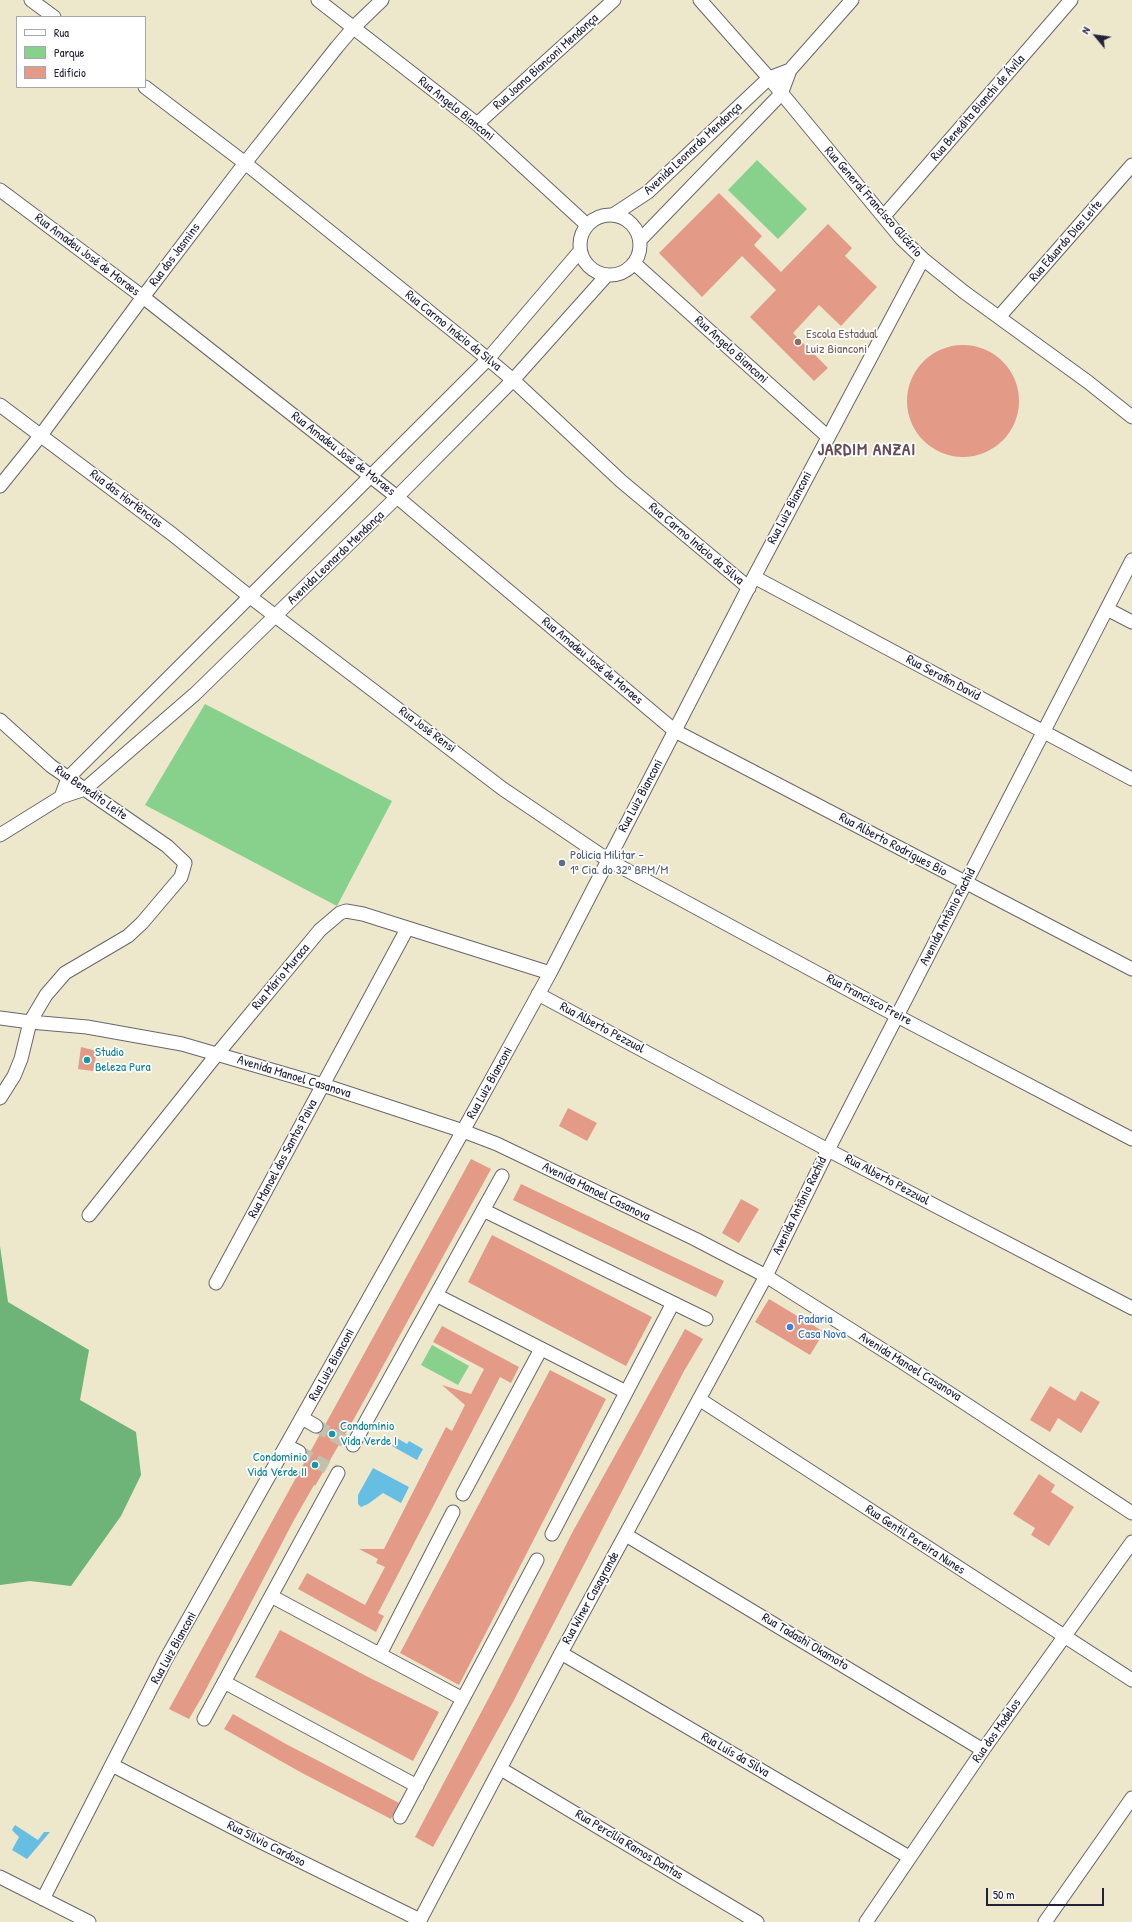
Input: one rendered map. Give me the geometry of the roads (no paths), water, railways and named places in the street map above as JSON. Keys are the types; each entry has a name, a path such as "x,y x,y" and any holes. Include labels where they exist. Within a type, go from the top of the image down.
{"street":[{"path":"31,0 53,16"},
{"name":"Rua Angelo Bianconi","path":"318,0 478,124 587,225"},
{"name":"Rua dos Jasmins","path":"0,486 41,435 245,163 354,27 382,0"},
{"name":"Rua Joana Bianconi Mendonça","path":"478,124 614,0"},
{"name":"Rua General Francisco Glicério","path":"700,0 769,78 901,238 923,259 947,280 1088,382 1130,410"},
{"path":"781,94 790,70 852,0"},
{"name":"Rua Benedita Bianchi de Ávila","path":"884,216 1071,0"},
{"path":"769,78 790,70"},
{"name":"Avenida Leonardo Mendonça","path":"613,215 648,192 769,78"},
{"name":"Rua Carmo Inácio da Silva","path":"146,88 245,163 488,359 513,380 621,481 751,583"},
{"name":"Avenida Leonardo Mendonça","path":"640,240 781,94"},
{"name":"Rua Eduardo Dias Leite","path":"999,317 1132,165"},
{"name":"Rua Amadeu José de Moraes","path":"0,190 143,297 398,497 675,731"},
{"path":"604,215 613,215 623,217 631,222 637,230 641,249 634,263 625,272 607,275 598,273 590,268 580,251 582,233 587,225 604,215"},
{"path":"60,797 68,778 249,596 372,477 488,359 580,251"},
{"name":"Rua Luiz Bianconi","path":"43,1899 166,1659 463,1131 550,973 751,583 923,259"},
{"name":"Rua Angelo Bianconi","path":"634,263 828,437"},
{"name":"Avenida Leonardo Mendonça","path":"0,835 60,797 85,789 195,694 398,497 513,380 607,275"},
{"name":"Rua das Hortências","path":"0,405 172,534 249,596"},
{"name":"Avenida Antônio Rachid","path":"766,1276 828,1150 1132,560"},
{"name":"Rua Serafim David","path":"751,583 1044,732 1132,779"},
{"name":"Rua José Rensi","path":"249,596 504,789 608,860"},
{"path":"1107,609 1132,622"},
{"name":"Rua Benedito Leite","path":"0,720 39,756 68,778 167,846 185,863 181,877 142,923 128,936 66,974 46,995 30,1022"},
{"name":"Rua Alberto Rodrigues Bio","path":"675,731 1132,969"},
{"name":"Rua Francisco Freire","path":"608,860 897,1016 1132,1139"},
{"name":"Rua Mário Muraca","path":"89,1215 218,1053 320,930 334,916 346,911 355,912 550,973"},
{"name":"Rua Manoel dos Santos Paiva","path":"216,1283 407,929"},
{"name":"Rua Alberto Pezzuol","path":"538,994 828,1150 1132,1308"},
{"name":"Avenida Manoel Casanova","path":"0,1018 87,1027 136,1034 218,1053 323,1085 463,1131 496,1144 695,1239 766,1276 902,1362 1132,1513"},
{"path":"0,1098 14,1076 21,1059 30,1022"},
{"path":"353,1445 502,1176"},
{"path":"483,1210 706,1319"},
{"name":"Rua Winer Casagrande","path":"420,1921 561,1653 766,1276"},
{"path":"436,1295 626,1392"},
{"path":"552,1534 673,1303"},
{"path":"463,1494 541,1349"},
{"name":"Rua Gentil Pereira Nunes","path":"698,1399 1132,1680"},
{"path":"302,1418 316,1426"},
{"path":"286,1446 299,1452"},
{"path":"204,1719 338,1473"},
{"path":"380,1654 453,1512"},
{"name":"Rua Tadashi Okamoto","path":"626,1535 983,1750"},
{"name":"Rua dos Modelos","path":"866,1922 983,1750 1132,1542"},
{"path":"400,1817 537,1560"},
{"path":"271,1596 463,1699"},
{"name":"Rua Luís da Silva","path":"561,1653 909,1857"},
{"path":"224,1682 417,1786"},
{"name":"Rua Sílvio Cardoso","path":"112,1765 255,1839 420,1921"},
{"name":"Rua Percília Ramos Dantas","path":"501,1769 757,1922"},
{"path":"1045,1922 1132,1798"},
{"path":"0,1877 89,1922"}],"water":[{"path":"397,1438 407,1444 409,1441 423,1449 417,1460 392,1446"},
{"path":"373,1468 409,1487 401,1503 383,1493 368,1504 361,1507 358,1504 358,1495"},
{"path":"15,1825 38,1840 44,1832 50,1832 27,1859 12,1850 19,1837 12,1830"}],"tunnel":[{"path":"316,1426 353,1445"},
{"path":"299,1452 338,1473"}],"place":[{"name":"Escola Estadual Luiz Bianconi","path":"798,342"},
{"name":"Polícia Militar - 1ª Cia. do 32º BPM/M","path":"562,863"},
{"name":"Studio Beleza Pura","path":"87,1060"},
{"name":"Padaria Casa Nova","path":"790,1327"},
{"name":"Condomínio Vida Verde I","path":"332,1434"},
{"name":"Condomínio Vida Verde II","path":"315,1465"}],"district":[{"name":"JARDIM ANZAI","path":"867,450"}]}
